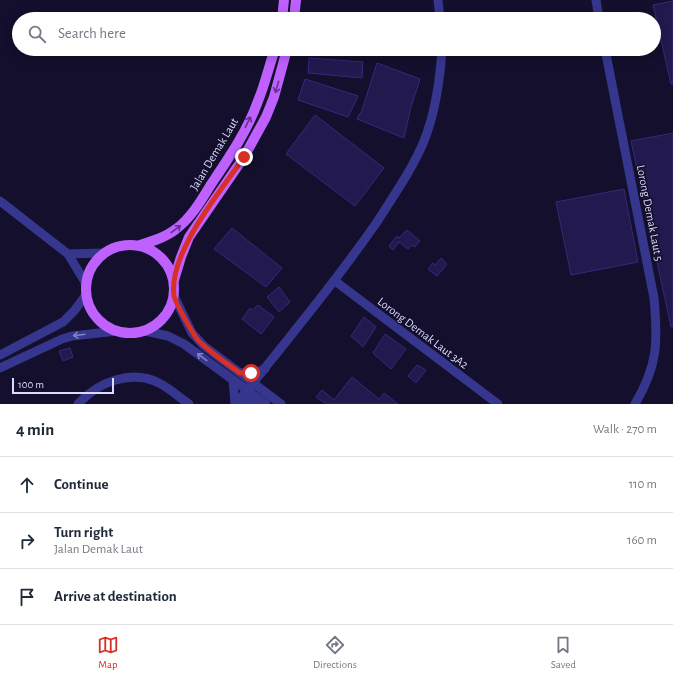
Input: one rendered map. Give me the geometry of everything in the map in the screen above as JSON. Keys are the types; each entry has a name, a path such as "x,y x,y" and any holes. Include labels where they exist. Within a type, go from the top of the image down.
{"main road":[{"path":"283,12 284,0"},
{"path":"295,12 296,0"},
{"name":"Jalan Demak Laut","path":"140,245 168,235 177,229 185,222 205,194 234,150 247,126 258,102 273,56"},
{"name":"Jalan Demak Laut","path":"174,280 181,256 189,237 244,157 266,117 274,97 285,56"},
{"path":"125,244 140,245 159,254 166,262 174,280 174,296 172,304 164,318 152,328 145,331 126,333 117,331 108,327 97,317 89,305 86,293 88,276 90,270 103,253 125,244"}],"street":[{"path":"438,0 439,12"},
{"path":"596,0 598,12"},
{"path":"235,404 335,281 403,182 424,141 432,116 438,94 441,56"},
{"name":"Lorong Demak Laut 5","path":"606,56 654,298 656,349 649,377 636,404"},
{"path":"0,202 68,254 85,282 86,293 74,311 63,322 0,355"},
{"path":"68,254 103,253"},
{"name":"Lorong Demak Laut 3A2","path":"335,281 498,404"},
{"path":"174,296 188,325 198,340 236,377 235,404"},
{"path":"0,368 62,339 72,336 117,331"},
{"path":"145,331 168,336 184,344 250,387 263,402"},
{"path":"236,377 265,369"},
{"path":"264,391 265,369"},
{"path":"78,404 99,387 115,380 130,377 144,378 159,383 189,404"},
{"path":"250,387 264,391 281,404"},
{"path":"239,404 247,401 263,402"}],"building":[{"path":"673,1 673,84 671,84 661,40 661,12 655,12 653,5"},
{"path":"309,58 363,62 362,78 308,73"},
{"path":"377,63 420,79 411,107 404,138 357,119 361,113"},
{"path":"305,79 358,96 348,117 298,100"},
{"path":"315,115 384,168 355,206 286,154"},
{"path":"673,133 673,326 671,327 631,141"},
{"path":"624,189 638,262 571,275 556,202"},
{"path":"232,228 282,268 266,287 214,249"},
{"path":"407,230 420,241 415,247 412,245 408,249 399,242 393,250 389,246 397,236 399,238"},
{"path":"441,258 447,264 437,276 428,269 433,263 435,265"},
{"path":"279,287 290,302 279,312 267,297"},
{"path":"258,305 274,317 261,334 242,319 250,308 252,310"},
{"path":"364,317 376,327 363,347 351,336"},
{"path":"385,334 406,349 391,369 373,353"},
{"path":"70,348 73,357 63,361 59,351"},
{"path":"417,365 426,370 416,383 408,376"},
{"path":"352,377 379,399 384,393 398,404 326,404 316,397 322,390 334,400"}],"route":[{"path":"244,157 189,237 181,256 174,280 174,296 192,333 204,346 240,373 251,373"}]}
